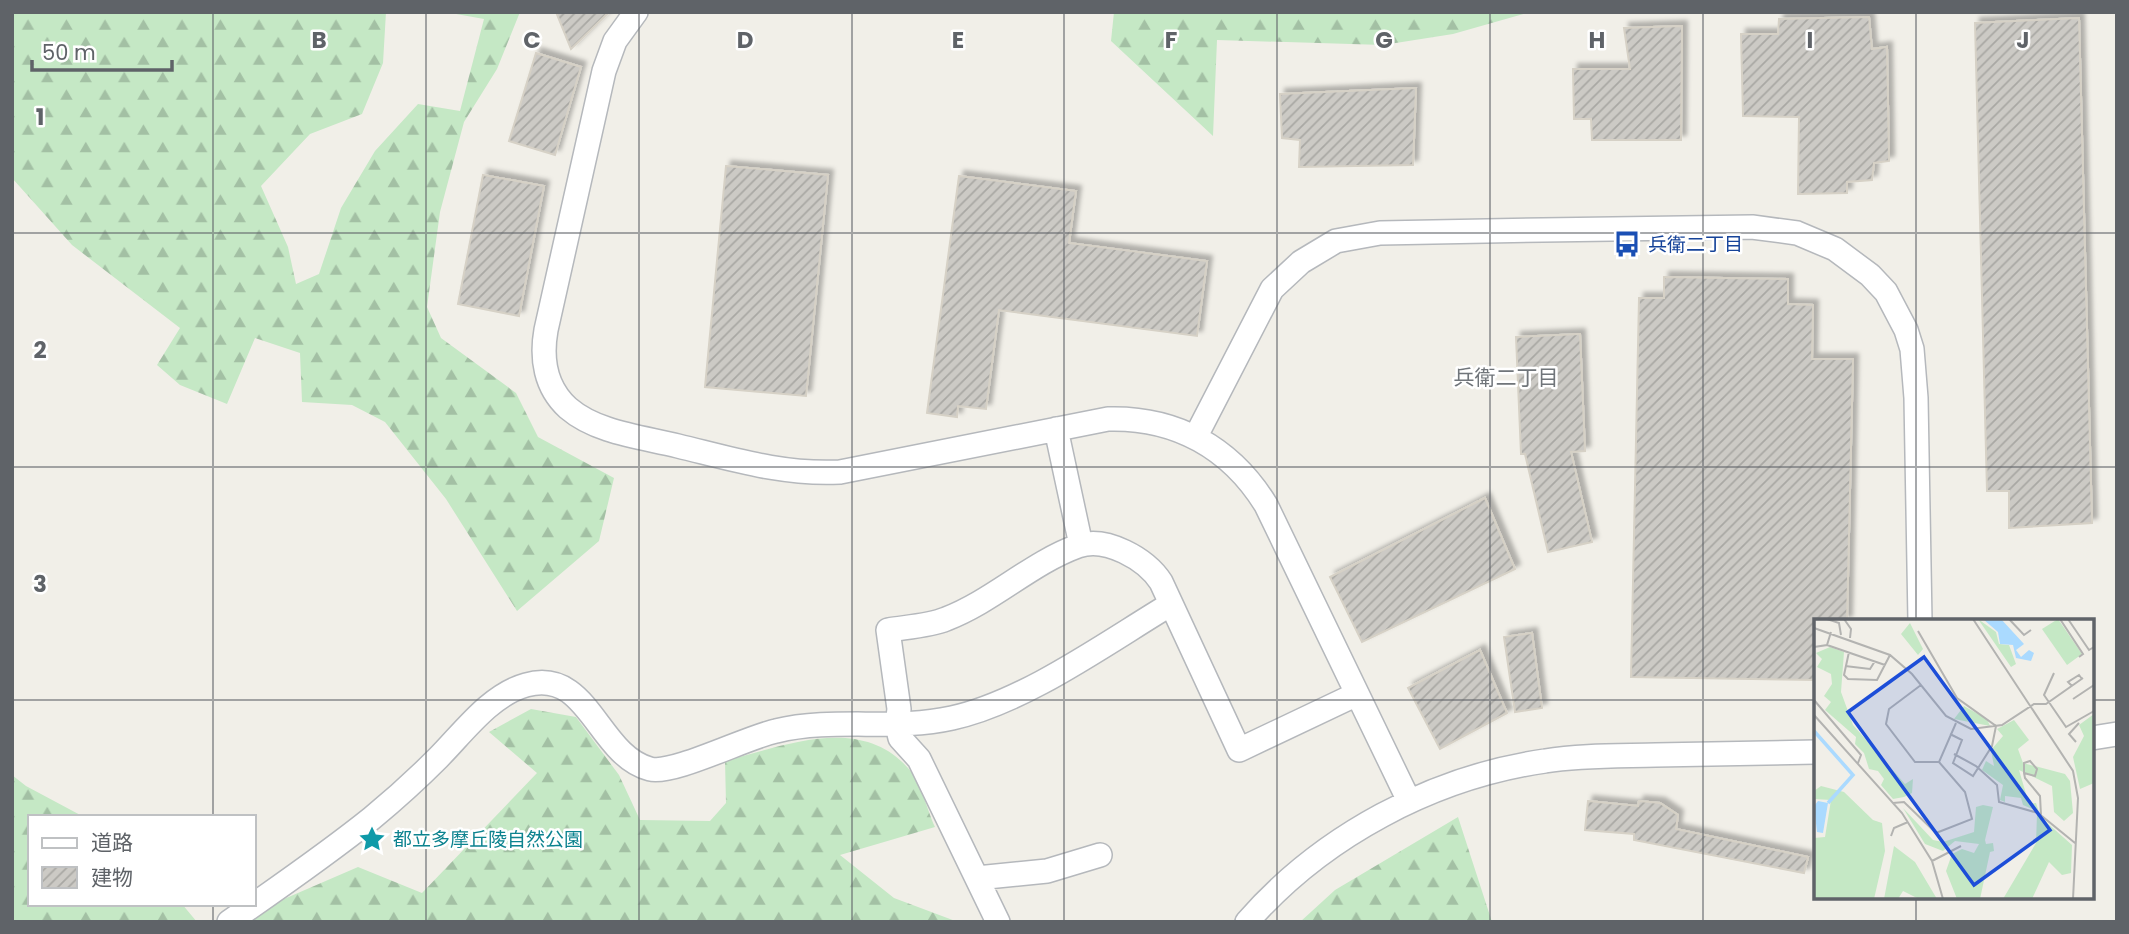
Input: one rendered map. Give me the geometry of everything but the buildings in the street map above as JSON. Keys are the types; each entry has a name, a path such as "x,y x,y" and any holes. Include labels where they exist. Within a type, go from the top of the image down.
{"street":[{"path":"636,12 615,41 604,71 544,345 546,373 567,406 608,429 767,468 800,473 840,472 1056,429 1126,419 1196,436 1228,458 1261,496 1409,801"},
{"path":"1196,436 1272,289 1308,256 1336,242 1380,233 1752,227 1797,233 1835,249 1870,275 1886,292 1906,330 1912,349 1916,398 1920,619"},
{"path":"1056,429 1080,545"},
{"path":"998,922 919,759 900,738 897,725 899,709 888,630 946,620 1080,545 1111,547 1134,554 1151,567 1239,750 1357,694"},
{"path":"256,902 373,817 485,710 522,685 541,681 559,684 571,691 616,747 651,769 670,768 737,743 786,729 809,725 897,725 952,718 1014,697 1171,604"},
{"path":"2094,737 2117,734"},
{"path":"1247,922 1287,882 1322,854 1409,801 1480,775 1547,760 1814,752"},
{"path":"977,878 1047,871 1100,855"},
{"path":"229,922 251,906"}],"green space":[{"path":"12,12 386,12 383,63 362,114 310,134 261,186 288,247 296,284 319,274 341,208 375,151 418,104 460,111 484,19 445,12 520,12 497,69 464,122 440,212 427,307 441,338 516,393 538,437 614,478 599,541 517,611 446,499 385,422 352,405 302,402 300,353 255,338 227,404 180,385 157,365 180,328 72,245 12,178"},
{"path":"1114,12 1530,12 1453,34 1383,45 1217,40 1213,136 1111,41"},
{"path":"531,709 576,717 619,775 640,820 710,821 726,803 725,761 772,748 796,742 845,738 867,742 889,752 913,774 935,827 840,855 894,898 958,922 249,922 284,899 358,867 422,893 537,773 489,732"},
{"path":"12,775 26,786 80,815 28,815 28,906 184,906 197,922 12,922"},
{"path":"1458,817 1492,922 1300,922 1335,890"}],"place":[{"name":"兵衛二丁目","path":"1627,244"},
{"name":"都立多摩丘陵自然公園","path":"372,839"}],"district":[{"name":"兵衛二丁目","path":"1506,378"}]}
